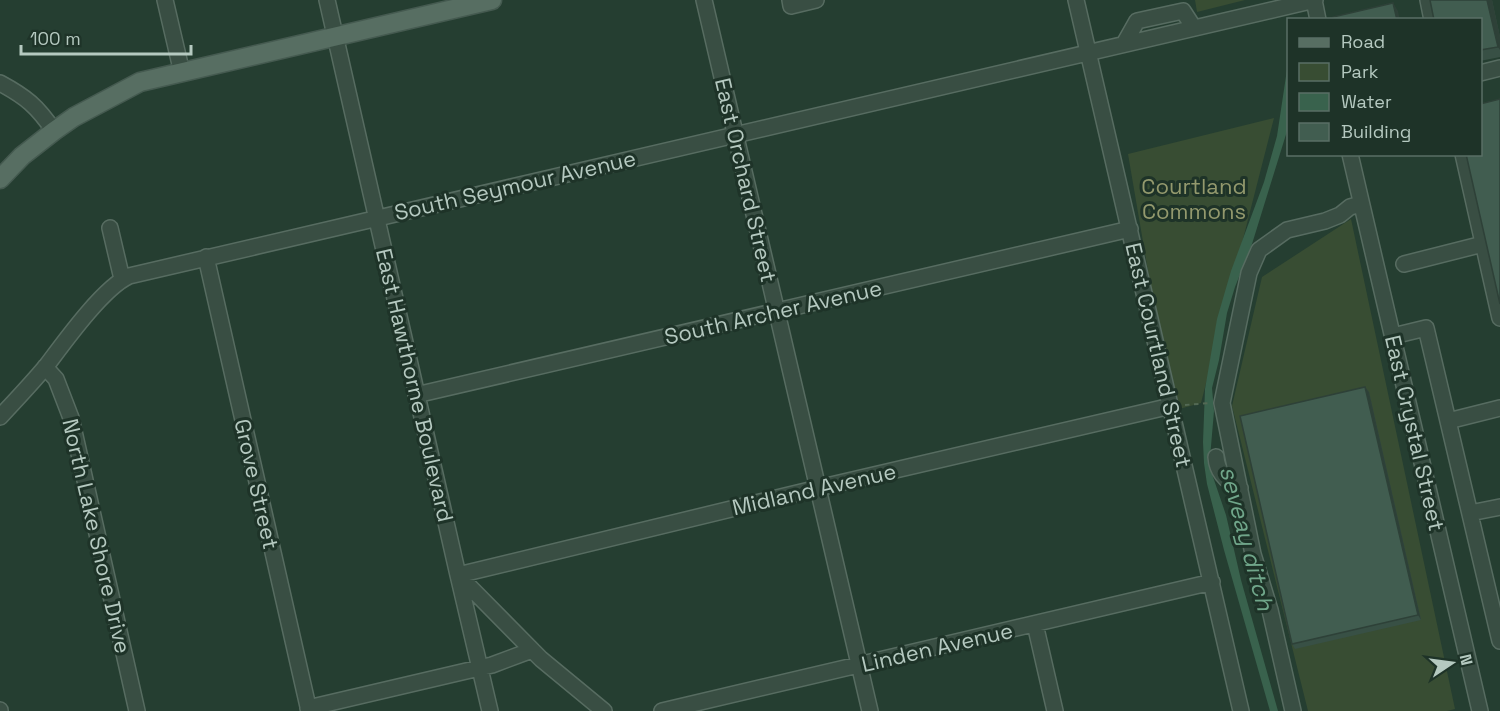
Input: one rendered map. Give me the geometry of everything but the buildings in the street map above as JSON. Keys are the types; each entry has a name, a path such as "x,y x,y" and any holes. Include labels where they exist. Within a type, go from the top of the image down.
{"main road":[{"path":"0,179 22,156 74,117 140,82 492,0"}],"street":[{"path":"165,0 182,73"},
{"name":"East Hawthorne Boulevard","path":"327,0 490,711"},
{"name":"East Orchard Street","path":"704,0 870,711"},
{"path":"790,0 791,6 816,0"},
{"name":"East Courtland Street","path":"1076,0 1130,229 1178,405 1212,582 1241,711"},
{"path":"1314,0 1318,18"},
{"name":"South Seymour Avenue","path":"122,279 206,257 1314,0"},
{"path":"1428,0 1432,18"},
{"path":"1482,72 1500,68"},
{"path":"0,83 17,92 39,110 54,131"},
{"name":"East Crystal Street","path":"1350,156 1393,336 1473,711"},
{"path":"1463,156 1500,318"},
{"path":"1293,711 1270,610 1253,554 1222,403 1250,273 1259,250 1287,230 1325,221 1340,215 1350,207 1361,204"},
{"path":"0,417 45,367 75,329 122,279 110,228"},
{"name":"South Archer Avenue","path":"416,395 1130,229"},
{"path":"1404,264 1483,244"},
{"name":"Grove Street","path":"206,257 309,710"},
{"path":"1393,336 1426,328 1500,640"},
{"name":"North Lake Shore Drive","path":"45,367 56,379 70,418 137,711"},
{"name":"Midland Avenue","path":"458,575 818,488 1178,405"},
{"path":"1448,421 1500,408"},
{"path":"1216,457 1222,475 1230,484 1240,488"},
{"path":"1470,513 1500,507"},
{"path":"458,575 532,650 604,711"},
{"name":"Linden Avenue","path":"662,711 1212,582"},
{"path":"1035,624 1055,711"},
{"path":"309,710 516,657 532,650"}],"path":[{"path":"1178,405 1222,403"}],"green space":[{"path":"1195,0 1245,0 1197,12"},
{"name":"Courtland Commons","path":"1274,118 1201,403 1172,411 1128,154"},
{"path":"1351,219 1455,709 1447,711 1308,711 1232,406 1262,277"}],"water":[{"path":"1287,70 1287,131 1252,244 1227,313 1212,388 1214,411 1210,458 1211,471 1226,515 1241,580 1278,711 1270,711 1207,484 1203,442 1205,389 1217,319 1231,271 1264,182 1277,136"}],"water label":[{"name":"seveay ditch","path":"1247,538"}]}
